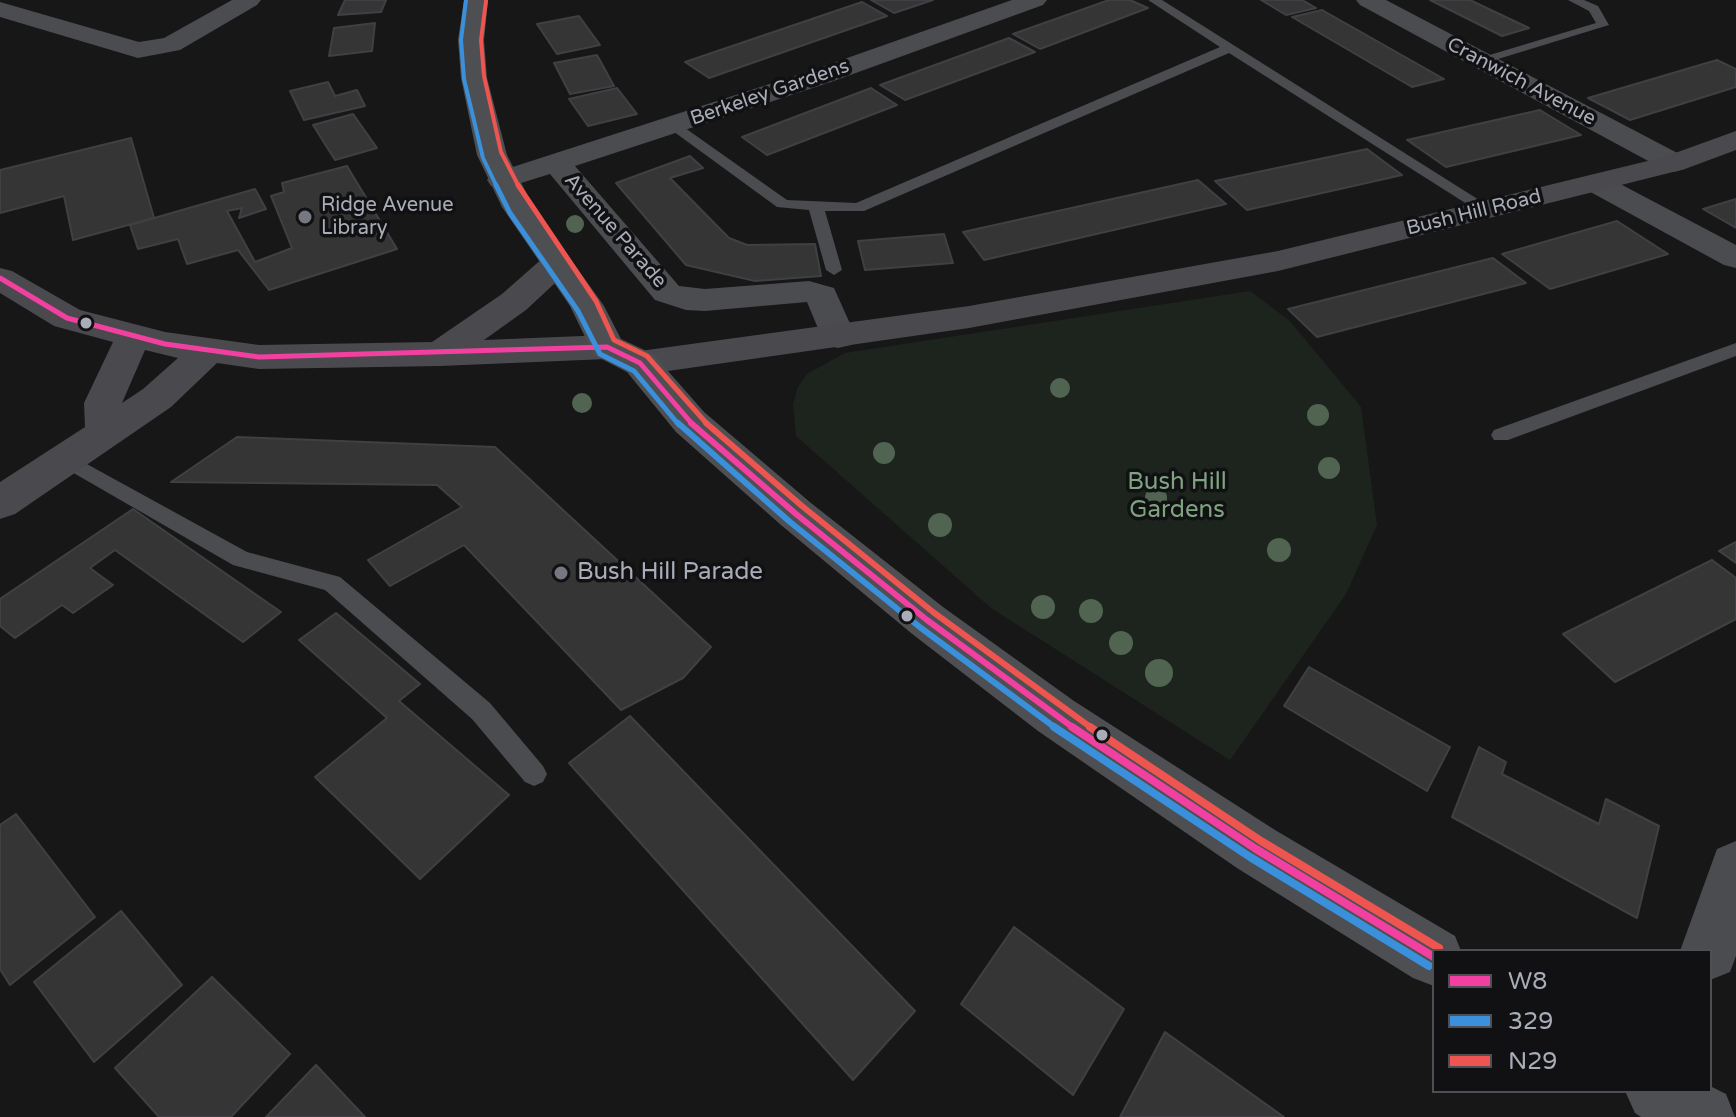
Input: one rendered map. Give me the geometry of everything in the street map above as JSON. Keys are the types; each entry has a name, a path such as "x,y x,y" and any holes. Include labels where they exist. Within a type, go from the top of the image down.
{"main road":[{"path":"476,0 471,40 474,78 489,145 502,180 556,264 623,355 690,422 796,514 939,629 1056,716 1256,849 1432,956"}],"street":[{"path":"0,9 138,50 171,45 249,0"},
{"name":"Berkeley Gardens","path":"502,180 673,126 1035,0"},
{"name":"Cranwich Avenue","path":"1368,0 1674,163"},
{"name":"Bush Hill Road","path":"0,278 67,318 133,337 208,351 259,357 623,355 838,337 1149,286 1278,261 1596,183 1674,163 1736,140"},
{"name":"Avenue Parade","path":"556,163 667,293 686,299 705,300 809,291 822,295 838,337"},
{"path":"1596,183 1736,258"},
{"path":"440,354 514,302 556,264"},
{"path":"105,433 103,403 133,337"},
{"path":"0,503 173,386 208,351"},
{"path":"1710,949 1736,868"}],"lane":[{"path":"1154,0 1487,210"},
{"path":"1480,60 1603,25 1594,9 1574,0"},
{"path":"673,126 783,204 858,208 1230,48"},
{"path":"816,206 834,270"},
{"path":"1501,435 1736,349"},
{"path":"65,459 241,559 332,583 481,711 534,774"}],"green space":[{"name":"Bush Hill Gardens","path":"1250,291 1290,321 1361,407 1377,525 1346,594 1230,760 991,608 796,436 793,404 798,387 807,374 845,353"}],"building":[{"path":"345,0 386,0 381,12 338,15"},
{"path":"871,0 933,0 894,13"},
{"path":"1109,0 1130,0 1148,8 1040,49 1013,34"},
{"path":"1261,0 1302,0 1316,8 1286,15"},
{"path":"1430,0 1470,0 1529,28 1502,36"},
{"path":"862,2 887,16 709,78 685,62"},
{"path":"1322,10 1444,79 1412,87 1292,17"},
{"path":"579,16 600,45 557,54 537,24"},
{"path":"375,23 372,51 329,56 334,28"},
{"path":"1009,38 1035,52 905,100 880,85"},
{"path":"597,55 614,86 570,94 554,63"},
{"path":"1717,60 1736,69 1736,87 1630,120 1588,98"},
{"path":"328,82 335,96 357,90 365,106 304,120 290,91"},
{"path":"617,88 637,114 588,126 569,99"},
{"path":"871,88 897,105 767,155 742,137"},
{"path":"1540,110 1581,135 1446,167 1407,140"},
{"path":"353,114 377,148 335,160 313,125"},
{"path":"131,138 154,218 73,240 64,196 0,213 0,170"},
{"path":"1367,149 1402,175 1247,210 1215,181"},
{"path":"690,156 703,168 670,178 729,238 747,245 815,244 821,276 755,281 686,265 616,183"},
{"path":"347,166 397,249 269,290 238,250 187,264 178,239 138,249 130,225 255,189 266,209 239,218 242,208 227,211 255,262 292,248 271,196 284,192 282,183"},
{"path":"1198,180 1226,204 984,260 963,232"},
{"path":"1736,199 1736,228 1703,209"},
{"path":"1617,221 1668,254 1550,289 1502,254"},
{"path":"944,234 953,263 865,270 858,241"},
{"path":"1493,258 1526,283 1317,337 1288,309"},
{"name":"Bush Hill Parade","path":"237,437 495,447 711,647 683,678 621,710 464,545 390,586 368,560 462,507 437,485 171,482"},
{"path":"133,509 281,612 243,642 115,550 90,568 113,585 73,613 62,605 15,638 0,626 0,599"},
{"path":"1736,542 1736,563 1719,551"},
{"path":"1712,560 1736,578 1736,619 1615,682 1563,634"},
{"path":"336,613 420,684 399,701 509,795 420,879 315,777 387,718 299,640"},
{"path":"1309,667 1450,747 1427,791 1284,706"},
{"path":"630,716 915,1011 853,1080 569,763"},
{"path":"1479,747 1506,762 1502,774 1599,824 1606,799 1659,826 1637,918 1452,817"},
{"path":"16,814 95,917 10,985 0,969 0,825"},
{"path":"121,911 182,985 94,1062 34,982"},
{"path":"1014,927 1124,1009 1073,1095 961,1004"},
{"path":"212,977 290,1054 231,1117 159,1117 115,1068"},
{"path":"1165,1032 1284,1117 1120,1117"},
{"path":"316,1065 365,1117 266,1117"}],"transit line":[{"name":"329","path":"466,0 461,40 464,79 483,158 510,213 578,311 600,354 634,371 683,429 790,522 921,628 1050,724 1250,857 1429,966"},
{"name":"N29","path":"486,1 481,40 484,76 501,152 527,202 596,301 614,340 647,356 697,415 802,506 933,612 1062,708 1261,841 1439,948"},
{"name":"W8","path":"0,278 67,318 165,344 259,357 607,347 640,363 690,422 796,514 927,620 1056,716 1256,849 1432,956"}],"place":[{"name":"Ridge Avenue Library","path":"305,217"},
{"name":"Bush Hill Parade","path":"561,573"}]}
